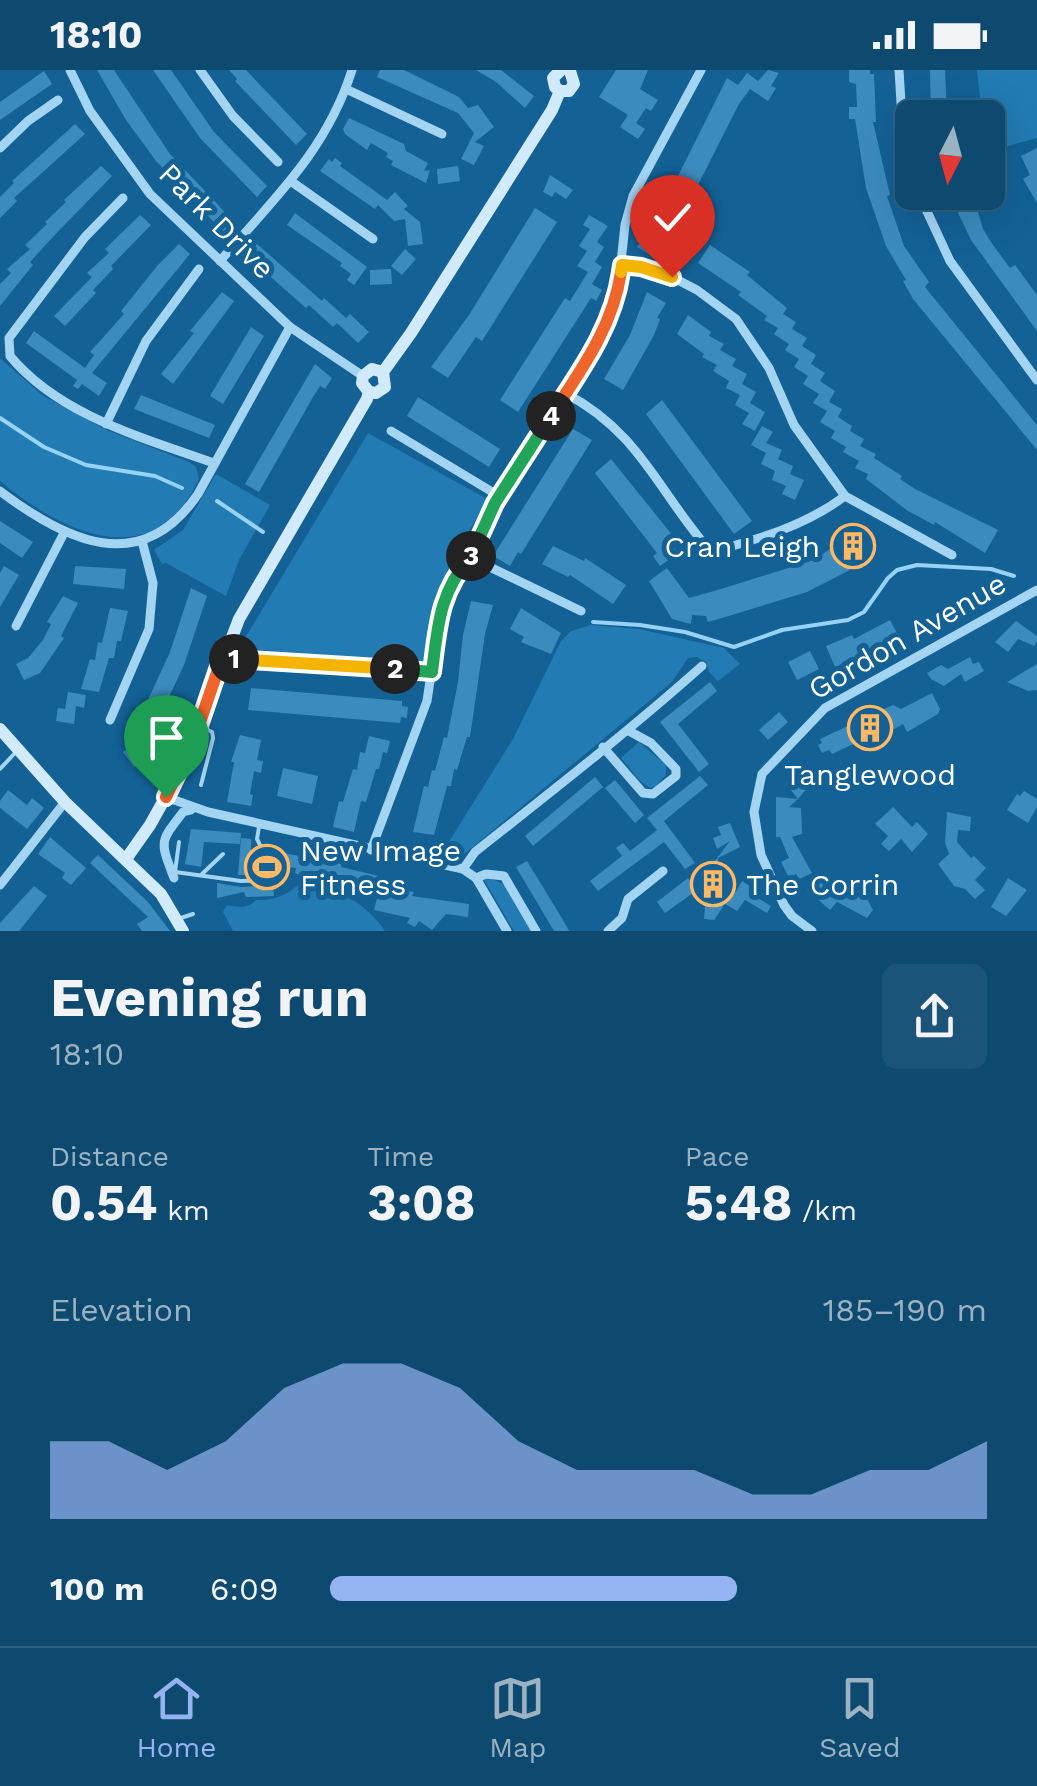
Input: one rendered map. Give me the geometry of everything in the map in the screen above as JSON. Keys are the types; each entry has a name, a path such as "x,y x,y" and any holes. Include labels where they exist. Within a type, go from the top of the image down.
{"main road":[{"path":"382,372 412,333 552,110 560,91 553,84 561,71"},
{"path":"369,392 362,383 363,376 372,369 382,372"},
{"path":"369,392 383,390 386,383 382,372"},
{"path":"126,859 166,797 199,726 240,618 369,392"},
{"path":"0,729 65,802 162,894 180,925"}],"street":[{"name":"Park Drive","path":"70,70 90,111 150,194 290,327 363,376"},
{"path":"200,70 233,116 278,162"},
{"path":"220,260 292,182 346,89 352,70"},
{"path":"371,850 427,701 442,601 457,571 471,558 498,496 606,327 615,304 624,225 633,196 702,70"},
{"path":"899,70 901,100"},
{"path":"346,89 442,134"},
{"path":"0,148 58,100"},
{"path":"292,182 373,239"},
{"path":"123,198 85,237 9,338 8,346 19,366 43,388 106,424 214,463"},
{"path":"926,210 950,261 1037,380"},
{"path":"622,265 672,277 736,319 769,368 794,425 845,496 952,555"},
{"path":"106,424 146,341 199,269"},
{"path":"0,491 64,532 102,543 142,541 163,532 185,514 290,327"},
{"path":"566,393 592,407 620,430 711,552 768,537 820,515 845,496"},
{"path":"391,431 498,496"},
{"path":"16,626 64,532"},
{"path":"110,720 148,629 153,583 142,541"},
{"path":"471,558 580,611"},
{"name":"Gordon Avenue","path":"812,931 784,905 760,855 754,812 762,774 824,708 1037,590"},
{"path":"222,658 432,672"},
{"path":"463,869 475,852 629,730 702,666"},
{"path":"603,747 644,793 653,794 676,776 676,770 650,743 629,730"},
{"path":"166,797 260,824 463,869 476,878 508,931"},
{"path":"0,885 65,802"},
{"path":"174,875 162,847 165,834 183,812 191,810"},
{"path":"608,931 622,918 628,899 662,871"},
{"path":"476,878 486,874 504,876 536,931"}],"lane":[{"path":"199,726 208,729 212,738 201,785"},
{"path":"0,769 17,750"},
{"path":"260,824 257,838 263,851"},
{"path":"162,894 174,875 180,842"},
{"path":"202,874 223,854"},
{"path":"174,875 270,880"},
{"path":"180,925 193,914"}],"shaded area":[{"path":"977,70 1037,70 1037,138 1005,147 1005,100 980,100"},
{"path":"0,358 42,395 107,430 196,467 199,479 180,509 157,528 132,536 106,536 51,516 0,481"},
{"path":"368,433 489,500 464,539 438,597 424,664 239,648"},
{"path":"216,474 270,505 239,560 226,596 162,564 154,550 183,530"},
{"path":"591,625 639,629 724,648 740,664 718,681 706,662 688,658 672,682 462,856 454,860 440,856 513,739 561,641 571,631"},
{"path":"639,742 666,765 666,775 655,787 639,780 621,758"},
{"path":"487,877 506,885 534,931 514,931 484,880"},
{"path":"302,881 349,897 385,931 233,931 223,912 227,905 243,907 256,900 276,898"}],"building":[{"path":"97,70 114,70 170,154 236,224 226,235 156,161"},
{"path":"153,70 171,70 214,132 267,186 257,197 200,138"},
{"path":"229,70 246,70 307,134 296,145"},
{"path":"380,70 404,70 459,97 468,108 478,105 494,127 475,142 484,146 474,165 461,159 474,133 458,113 377,77"},
{"path":"476,70 501,70 534,96 525,108"},
{"path":"616,70 648,70 640,89 658,100 651,111 646,108 636,123 645,129 638,139 620,127 628,115 599,97"},
{"path":"768,70 779,73 771,86 776,88 768,101 750,89 739,104 676,228 655,258 637,247 660,212 727,78 738,85 747,73 758,81"},
{"path":"849,70 870,70 874,74 873,122 890,195 887,196 904,246 929,282 925,287 1037,425 1037,450 913,299 903,281 906,280 886,246 866,188 855,119 849,119 849,107 857,107 856,84 849,82"},
{"path":"930,70 945,70 946,100 931,100"},
{"path":"44,71 52,84 0,120 0,102"},
{"path":"349,118 404,144 406,151 428,163 424,171 430,170 426,183 391,165 388,153 371,143 367,150 345,134 343,129"},
{"path":"75,124 85,134 14,198 17,201 0,218 0,197 12,181"},
{"path":"1037,148 1037,203 1023,179 1030,175 1021,156"},
{"path":"335,158 342,163 340,166 387,200 395,192 408,206 404,209 420,222 423,244 408,246 405,219 394,221 378,205 375,209 320,171 329,159 332,162"},
{"path":"101,166 112,176 30,262 33,265 0,306 0,284 11,273 7,269 30,249 25,245 64,200"},
{"path":"458,166 460,181 438,184 437,169"},
{"path":"550,175 573,190 566,199 555,192 552,197 543,192"},
{"path":"535,208 557,222 482,341 476,337 448,378 431,367 469,315"},
{"path":"957,210 977,210 993,245 1010,268 1015,265 1037,295 1037,331 971,240"},
{"path":"295,213 367,267 354,285 347,280 351,274 340,266 342,263 287,225"},
{"path":"140,215 151,225 111,266 113,269 93,290 96,293 65,326 54,316 92,277 87,273 109,253 105,249"},
{"path":"589,215 608,226 597,242 604,247 595,262 602,267 592,284 602,290 596,301 591,298 518,412 500,400 565,298 570,301 588,272 577,266 587,251 579,246 590,229 583,225"},
{"path":"179,244 190,254 92,373 107,383 99,396 82,384 78,389 73,386 77,380 26,343 34,331 85,368 94,355 90,352 124,314 121,311"},
{"path":"257,244 322,301 324,298 346,318 350,314 369,332 358,343 337,323 333,327 309,305 306,308 247,256"},
{"path":"710,245 750,272 747,275 787,308 783,314 796,322 792,329 807,338 802,346 816,355 811,364 825,373 820,381 835,391 829,402 842,409 838,417 852,426 850,431 864,439 860,446 876,454 874,458 915,489 998,530 985,553 935,522 934,525 908,511 866,479 868,474 855,468 859,461 843,452 846,447 831,438 835,431 820,422 827,411 813,403 819,394 803,384 808,376 794,367 799,359 785,350 789,344 774,334 778,328 738,295 741,292 698,263"},
{"path":"405,249 416,259 402,275 391,266"},
{"path":"391,269 392,284 370,285 370,270"},
{"path":"222,292 234,301 173,384 161,374"},
{"path":"647,292 666,303 657,318 660,319 654,335 623,390 604,379 630,335"},
{"path":"688,315 711,332 709,336 724,344 720,350 736,359 732,366 747,374 742,384 756,392 750,403 765,412 755,431 742,424 749,413 735,405 740,395 726,388 729,381 713,371 717,365 677,334"},
{"path":"251,327 264,336 223,404 210,396"},
{"path":"315,364 332,378 325,389 320,386 259,492 245,484"},
{"path":"141,395 215,425 209,438 134,409"},
{"path":"418,397 500,449 489,467 407,416"},
{"path":"662,400 752,521 734,534 646,414"},
{"path":"762,426 773,432 766,443 782,450 778,459 793,466 790,474 804,480 795,500 782,494 786,486 772,480 775,471 761,464 766,453 751,445"},
{"path":"573,429 592,440 510,566 493,556"},
{"path":"611,459 673,536 668,540 678,553 660,566 653,556 657,553 595,473"},
{"path":"0,521 33,542 22,558 0,543"},
{"path":"851,522 863,536 858,540 868,552 848,571 807,592 722,618 708,622 706,616 692,615 691,624 672,619 649,581 667,568 689,598 721,589 814,560 840,542 837,539"},
{"path":"553,546 584,561 585,558 626,585 613,604 570,575 542,564"},
{"path":"4,566 19,575 0,607 0,573"},
{"path":"75,566 126,569 124,589 73,584"},
{"path":"191,588 207,596 184,665 161,714 164,716 155,735 158,737 145,759 134,767 123,752 139,740 135,738 146,722 142,720 150,703 147,702 170,652"},
{"path":"63,596 78,603 61,636 64,638 40,673 24,680 16,664 28,658 43,640 51,624 47,622"},
{"path":"471,601 493,605 470,737 457,770 454,769 451,786 447,786 434,835 413,832 424,786 428,787 444,737 447,738"},
{"path":"110,608 128,611 121,641 117,641 114,658 109,658 99,692 81,689 90,659 95,660 98,642 102,643"},
{"path":"521,608 561,633 551,654 521,642 524,637 510,629"},
{"path":"890,620 900,639 835,667 826,646 852,635 854,639"},
{"path":"1016,621 1037,636 1037,642 1034,646 1018,639 1008,652 995,642"},
{"path":"810,651 819,669 797,680 788,662"},
{"path":"970,657 984,671 965,682 961,674 944,686 927,673 941,665 948,669"},
{"path":"1037,664 1037,690 1028,691 1007,682"},
{"path":"710,682 717,691 678,724 709,764 699,772 660,722"},
{"path":"251,688 402,701 402,706 408,707 407,718 401,717 400,723 248,710"},
{"path":"68,692 86,695 84,708 76,706 74,724 56,721 58,708 65,709"},
{"path":"932,693 940,709 938,714 907,732 903,724 867,745 864,739 832,754 829,750 822,753 818,745 822,743 820,739 893,705 901,709"},
{"path":"779,712 788,722 768,740 759,730"},
{"path":"240,735 261,740 257,760 263,761 261,773 254,771 251,806 227,802 231,762"},
{"path":"369,736 390,741 387,753 383,752 366,802 361,801 354,832 333,827 339,801 343,802"},
{"path":"802,767 815,779 798,799 786,784"},
{"path":"283,768 318,776 312,804 277,796"},
{"path":"700,776 708,785 664,821 695,863 685,869 664,842 598,891 590,881 622,856 616,848 623,843 630,851 657,830 647,818"},
{"path":"595,777 603,787 533,846 525,836"},
{"path":"615,780 644,815 635,823 605,788"},
{"path":"8,790 27,805 32,798 44,808 27,829 0,808"},
{"path":"1024,791 1037,799 1028,823 1007,810 1017,794 1020,796"},
{"path":"776,797 798,799 789,807 801,808 802,834 792,837 812,873 799,879 796,874 789,878 781,862 789,858 780,837 776,837"},
{"path":"893,807 912,827 917,822 928,834 912,852 901,839 889,851 881,844 888,836 875,824"},
{"path":"947,812 971,817 970,831 958,830 957,842 986,868 975,880 985,890 975,899 965,889 954,886 938,864 949,854 945,842"},
{"path":"730,823 740,847 718,858 719,877 736,892 742,881 756,890 753,895 771,906 767,913 745,900 737,911 725,904 714,920 704,919 705,906 700,896 696,898 693,893 665,913 657,902 688,878 695,887 730,841 717,849 713,838 721,835 718,827"},
{"path":"191,829 241,833 240,844 204,842 201,867 185,864"},
{"path":"50,837 86,868 71,885 62,878 65,873 38,854"},
{"path":"241,838 251,839 251,858 275,857 278,852 342,864 341,867 379,876 377,883 414,892 412,896 469,904 468,917 446,914 432,930 419,921 415,927 407,923 410,918 374,910 377,898 345,890 347,884 341,882 342,878 313,872 312,878 301,876 295,873 296,868 276,865 272,875 238,875"},
{"path":"98,855 148,902 170,931 142,931 137,924 148,917 90,863"},
{"path":"527,861 569,931 554,931 516,867"},
{"path":"818,877 845,895 866,897 873,910 867,918 837,902 830,910 807,890"},
{"path":"1008,878 1027,890 1006,916 991,907"},
{"path":"217,883 241,887 273,885 274,896 246,897 244,892 217,898"},
{"path":"34,886 47,896 19,931 0,931 0,923"}],"waterway":[{"path":"0,418 44,447 86,465 155,476 182,488"},
{"path":"217,501 263,532"},
{"path":"593,622 685,632 734,647 782,630 848,620 864,612 897,570 917,565 991,569 1014,576"}],"place":[{"name":"Cran Leigh","path":"853,546"},
{"name":"Tanglewood","path":"870,728"},
{"name":"New Image Fitness","path":"267,867"},
{"name":"The Corrin","path":"713,884"}],"route":[{"path":"166,797 184,766 222,658 432,672 442,601 457,571 471,558 495,503 606,327 622,265 672,277"}]}
